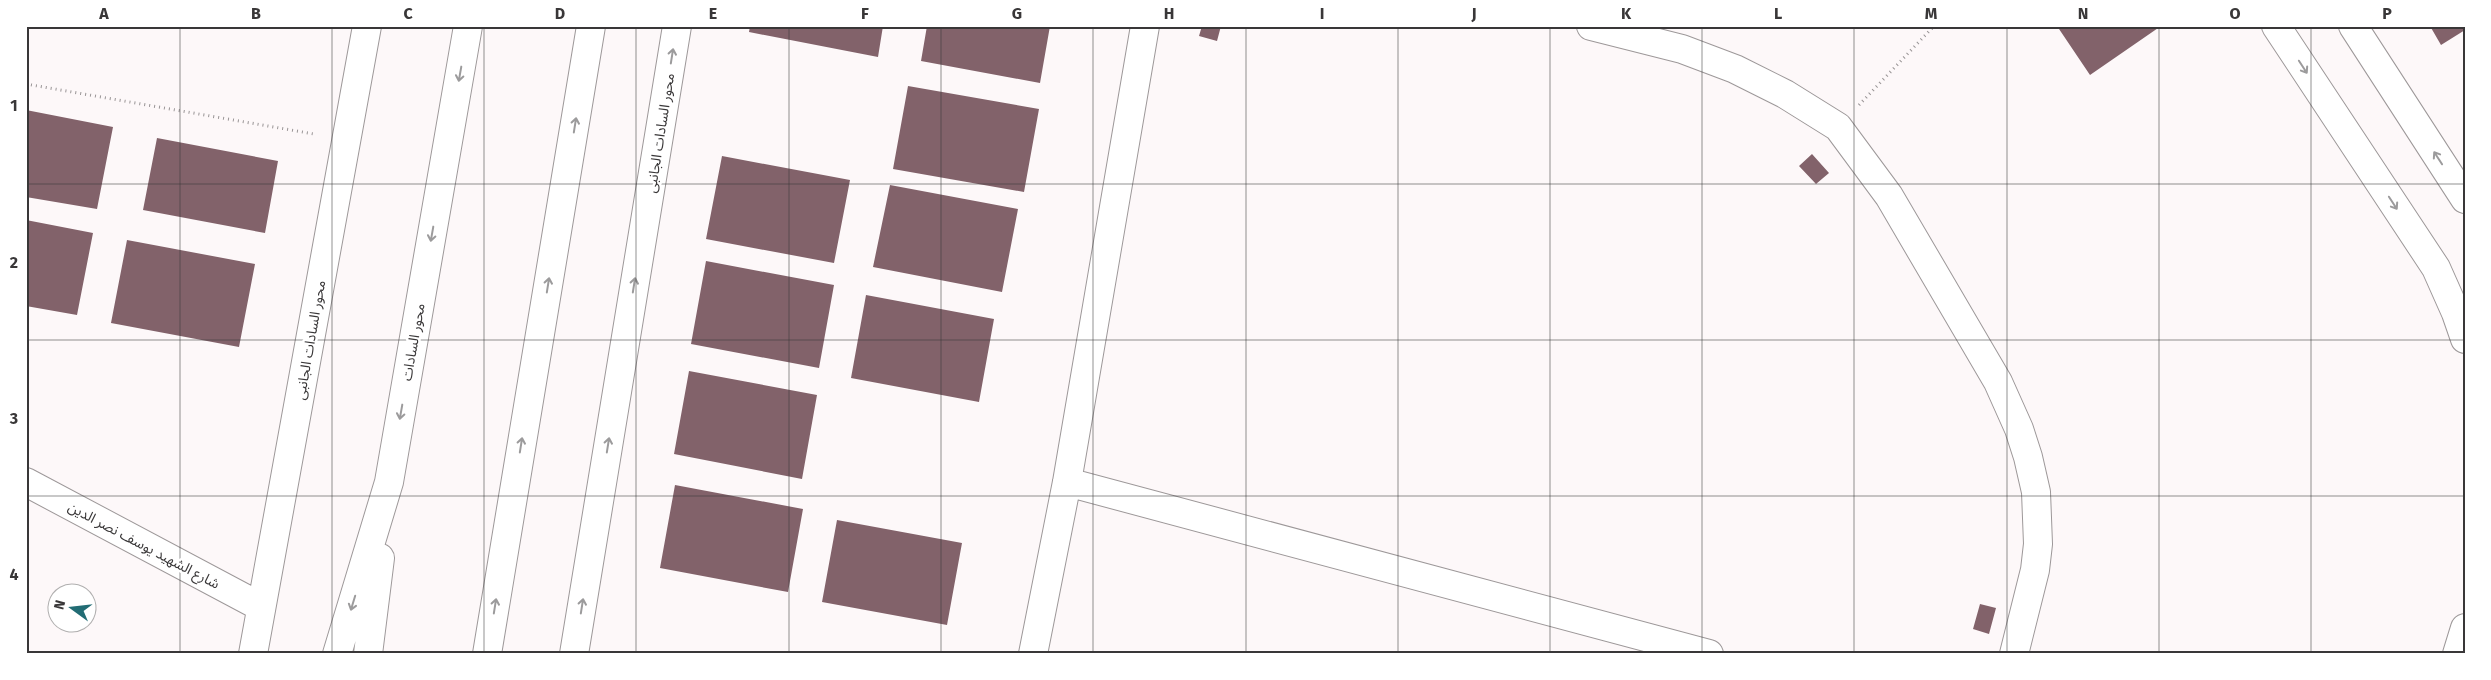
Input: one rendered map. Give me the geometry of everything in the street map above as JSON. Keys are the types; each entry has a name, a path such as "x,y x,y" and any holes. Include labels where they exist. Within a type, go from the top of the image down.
{"street":[{"name":"محور السادات الجانبى","path":"253,654 348,140 366,26"},
{"name":"محور السادات","path":"337,654 389,482 468,26"},
{"path":"487,654 591,26"},
{"name":"محور السادات الجانبى","path":"574,654 677,26"},
{"path":"1033,654 1067,482 1145,26"},
{"path":"1591,26 1682,49 1735,69 1785,94 1838,127 1889,196 1998,382 2019,429 2036,492 2038,529 2035,570 2014,654"},
{"path":"2276,26 2436,268 2456,313 2465,340"},
{"path":"2353,26 2465,198"},
{"name":"شارع الشهيد يوسف نصر الدين","path":"26,482 261,607"},
{"path":"368,654 389,482"},
{"path":"1067,482 1710,654"},
{"path":"2458,654 2465,628"}],"path":[{"path":"1838,127 1934,26"},
{"path":"26,84 348,140"}],"building":[{"path":"750,26 883,26 878,57 749,32"},
{"path":"927,26 1050,26 1040,83 921,61"},
{"path":"1202,26 1221,26 1217,41 1199,36"},
{"path":"2057,26 2161,26 2090,75"},
{"path":"2430,26 2465,26 2465,30 2441,45"},
{"path":"908,86 1039,109 1024,192 893,169"},
{"path":"26,110 113,127 97,209 26,197"},
{"path":"157,138 278,161 265,233 143,210"},
{"path":"1812,154 1829,173 1816,184 1799,166"},
{"path":"722,156 850,180 834,263 706,239"},
{"path":"890,185 1018,209 1002,292 873,267"},
{"path":"26,220 93,233 77,315 26,306"},
{"path":"127,240 255,264 239,347 111,323"},
{"path":"706,261 834,285 819,368 691,344"},
{"path":"866,295 994,319 979,402 851,378"},
{"path":"689,371 817,395 802,479 674,454"},
{"path":"675,485 803,509 788,592 660,568"},
{"path":"837,520 962,543 947,625 822,602"},
{"path":"1980,604 1996,608 1989,634 1973,629"}]}
